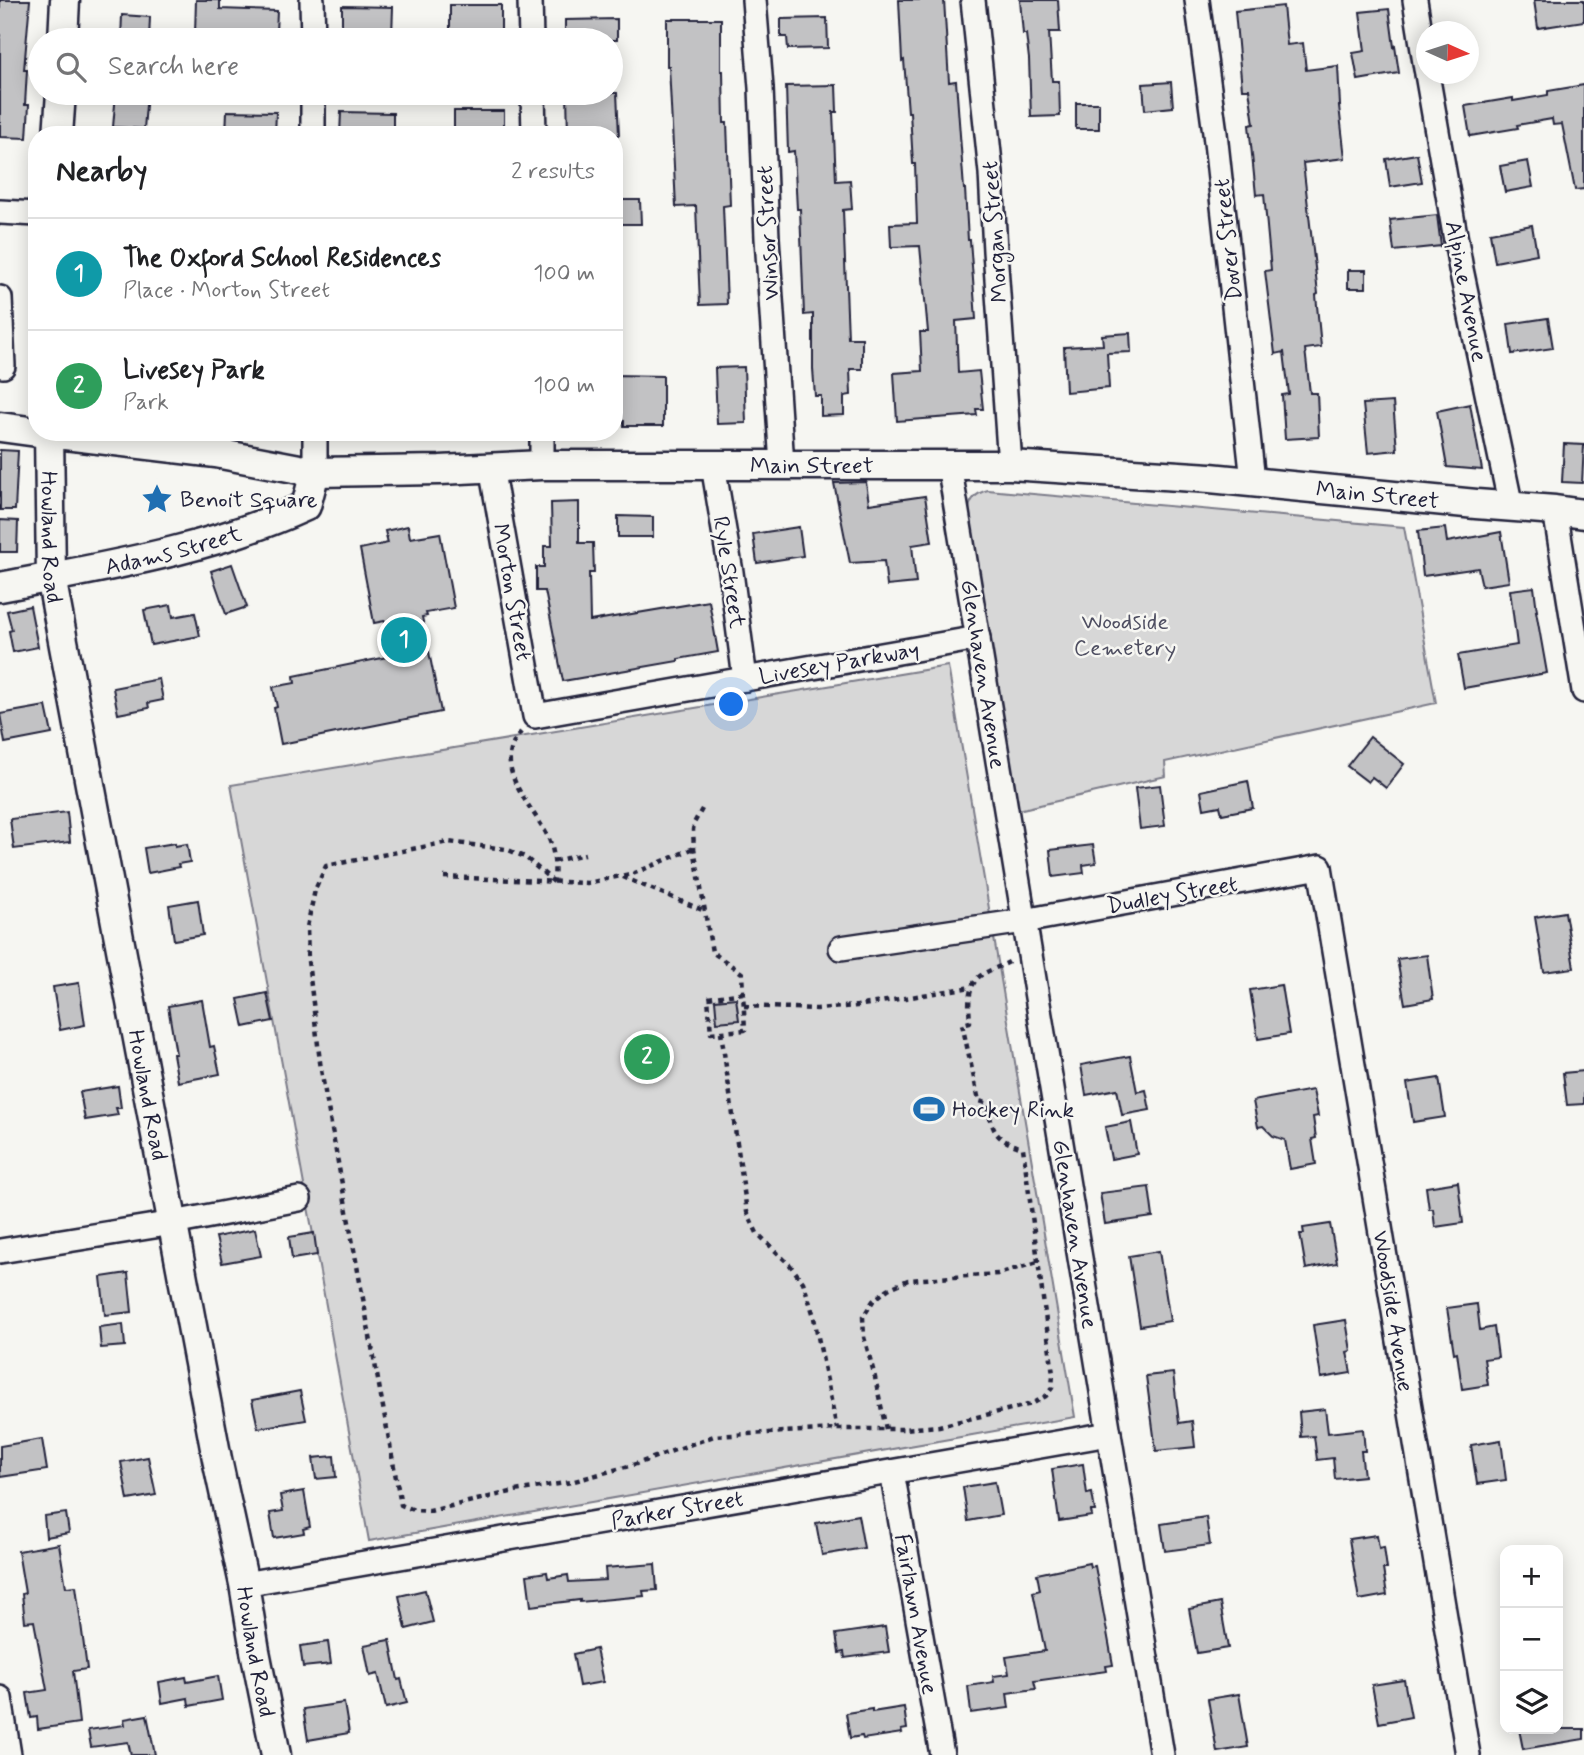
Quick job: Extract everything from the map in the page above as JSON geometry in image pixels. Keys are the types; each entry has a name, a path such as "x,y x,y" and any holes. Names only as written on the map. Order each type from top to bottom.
{"main road":[{"path":"64,28 65,0"},
{"path":"59,126 60,105"},
{"name":"Main Street","path":"0,427 28,430"},
{"name":"Howland Road","path":"43,441 51,577 217,1460 244,1584 276,1755"},
{"name":"Main Street","path":"117,441 216,453 315,472 542,465 949,464 1088,468 1252,481 1584,514"},
{"name":"Adams Street","path":"0,587 165,552 272,521 306,506 315,472"}],"street":[{"path":"312,0 313,28"},
{"path":"530,0 531,28"},
{"name":"Winsor Street","path":"754,0 782,465"},
{"name":"Morgan Street","path":"973,0 991,173 1010,465"},
{"name":"Dover Street","path":"1197,0 1217,145 1252,481"},
{"name":"Alpine Avenue","path":"1415,0 1419,21"},
{"name":"Alpine Avenue","path":"1429,84 1461,269 1511,507"},
{"path":"313,105 313,126"},
{"path":"533,105 534,126"},
{"path":"0,212 28,214"},
{"path":"0,298 3,366 0,365"},
{"path":"315,441 315,472"},
{"path":"542,441 542,465"},
{"name":"Glenhaven Avenue","path":"949,464 1162,1755"},
{"name":"Ryle Street","path":"713,465 745,679"},
{"name":"Morton Street","path":"491,467 536,716"},
{"path":"1555,510 1584,691"},
{"name":"Livesey Parkway","path":"536,716 978,638"},
{"name":"Dudley Street","path":"841,948 1026,929 1320,867"},
{"name":"Woodside Avenue","path":"1320,867 1468,1755"},
{"path":"0,1251 299,1199"},
{"name":"Parker Street","path":"244,1584 1109,1434"},
{"name":"Fairlawn Avenue","path":"892,1472 942,1755"},
{"path":"0,1698 9,1755"}],"path":[{"path":"536,716 512,742 509,755 512,777 550,842 554,882"},
{"path":"702,809 694,823 694,848 712,952 742,972 746,1030 711,1033 708,998 743,993"},
{"path":"554,882 525,857 506,849 448,842 327,866 315,890 307,938 321,1070 401,1505 414,1510 430,1511 570,1482 636,1464 714,1436 939,1426 1032,1404 1046,1396 1052,1388 1053,1374 1023,1148 1001,1139 993,1127 987,1103 979,1101 962,1024 970,1022 971,988 980,975 1009,963 1007,943 1026,929"},
{"path":"444,877 587,883 635,873 694,848"},
{"path":"554,861 585,854"},
{"path":"623,876 705,911"},
{"path":"744,1006 817,1009 857,1006 971,988"},
{"path":"721,1032 747,1212 757,1233 790,1265 803,1282 813,1313 837,1429"},
{"path":"886,1429 864,1337 863,1317 873,1301 888,1289 908,1280 998,1274 1038,1262"}],"green space":[{"name":"Woodside Cemetery","path":"988,490 1404,527 1436,703 1165,762 1166,776 1018,810 969,512 974,498"},
{"path":"948,666 1075,1417 369,1541 231,785"}],"building":[{"path":"0,0 30,0 24,70 27,70 25,105 29,105 27,138 0,137"},
{"path":"196,0 220,0 220,9 277,11 276,28 195,28"},
{"path":"899,0 944,0 949,82 956,81 976,319 956,321 958,373 979,371 983,409 976,409 977,415 897,421 894,373 922,371 920,332 928,332 920,246 891,247 890,224 917,223 915,164 904,60 902,61"},
{"path":"1020,0 1058,0 1060,32 1049,32 1052,81 1059,81 1060,116 1031,117 1029,59 1026,34 1023,34"},
{"path":"1534,0 1584,0 1584,21 1538,28"},
{"path":"450,5 501,5 501,28 450,28"},
{"path":"342,6 393,7 392,28 342,28"},
{"path":"1283,6 1287,45 1303,43 1306,70 1338,66 1345,158 1303,163 1318,294 1321,347 1305,349 1310,393 1317,393 1319,437 1285,439 1282,395 1289,394 1284,352 1275,354 1265,271 1271,270 1264,194 1256,195 1249,125 1254,124 1249,89 1242,89 1235,11"},
{"path":"1389,9 1399,73 1358,80 1353,53 1365,51 1360,12"},
{"path":"122,15 150,17 150,28 121,28"},
{"path":"827,18 828,48 788,49 787,37 781,37 781,19"},
{"path":"617,19 617,28 565,28 565,20"},
{"path":"667,19 721,19 721,71 724,123 727,123 730,205 723,206 727,304 700,305 696,206 676,207 667,66"},
{"path":"1171,82 1173,107 1145,110 1143,84"},
{"path":"836,85 837,112 833,112 836,181 850,180 852,209 843,210 848,338 862,338 862,369 850,369 851,395 844,396 844,415 821,416 821,396 815,396 813,314 804,315 800,209 797,209 794,151 788,152 786,86"},
{"path":"1584,85 1584,189 1575,190 1562,124 1553,125 1552,119 1470,136 1465,106 1548,95 1548,91"},
{"path":"1076,103 1099,103 1099,129 1076,129"},
{"path":"115,105 146,105 144,126 113,126"},
{"path":"567,105 618,105 619,126 568,126"},
{"path":"227,111 276,112 275,126 226,126"},
{"path":"454,111 504,111 504,126 454,126"},
{"path":"341,112 393,113 393,126 340,126"},
{"path":"1417,154 1422,182 1390,187 1386,159"},
{"path":"1528,161 1533,187 1505,192 1500,166"},
{"path":"623,200 640,200 641,224 623,224"},
{"path":"1437,215 1441,246 1394,251 1390,220"},
{"path":"1532,225 1537,254 1495,262 1490,233"},
{"path":"1348,270 1366,270 1366,288 1348,288"},
{"path":"1548,318 1553,348 1512,354 1508,324"},
{"path":"1130,333 1131,352 1107,353 1109,388 1066,392 1064,347 1103,345 1102,335"},
{"path":"744,367 746,423 717,424 715,368"},
{"path":"623,375 663,376 663,426 624,426"},
{"path":"1393,402 1397,450 1368,453 1363,404"},
{"path":"1470,404 1482,470 1447,467 1437,411"},
{"path":"1564,444 1584,445 1582,483 1562,482"},
{"path":"0,450 18,451 15,510 0,510"},
{"path":"866,482 869,504 925,496 932,542 912,545 916,583 887,586 884,561 850,563 834,483"},
{"path":"579,502 579,543 593,543 594,573 589,573 590,621 709,601 718,652 563,681 545,591 536,591 536,567 544,567 544,546 552,546 551,503"},
{"path":"618,516 653,517 653,537 618,537"},
{"path":"0,520 18,521 17,552 0,552"},
{"path":"408,526 410,538 440,533 454,608 426,613 427,616 422,617 441,712 281,744 273,687 295,683 294,676 392,656 385,621 374,623 360,549 388,543 385,531"},
{"path":"799,527 803,556 757,563 753,534"},
{"path":"1445,528 1447,542 1501,532 1509,582 1482,586 1478,568 1423,576 1418,531"},
{"path":"232,564 247,607 226,614 211,571"},
{"path":"1534,587 1547,673 1464,688 1458,655 1517,645 1510,590"},
{"path":"171,605 173,617 195,613 200,636 151,645 144,610"},
{"path":"30,606 38,647 13,652 9,631 12,630 7,611"},
{"path":"159,679 163,700 148,703 149,708 118,714 113,688"},
{"path":"46,706 52,734 5,743 0,714"},
{"path":"1370,737 1404,764 1386,788 1372,777 1368,782 1347,766"},
{"path":"1248,781 1253,808 1222,814 1220,806 1204,809 1201,791"},
{"path":"1160,785 1165,826 1140,829 1135,788"},
{"path":"67,812 70,842 14,849 10,819"},
{"path":"175,843 175,846 187,844 190,862 148,873 144,848"},
{"path":"1093,845 1096,863 1083,865 1084,873 1053,877 1050,850"},
{"path":"198,900 203,935 174,940 169,905"},
{"path":"1565,912 1574,968 1544,972 1535,917"},
{"path":"1427,955 1433,999 1405,1004 1397,959"},
{"path":"79,983 85,1025 60,1030 53,987"},
{"path":"1281,985 1289,1034 1258,1039 1250,990"},
{"path":"267,993 273,1021 244,1027 238,999"},
{"path":"736,998 739,1020 717,1022 715,1000"},
{"path":"202,1000 210,1047 214,1046 220,1074 178,1082 168,1006"},
{"path":"1130,1056 1137,1092 1146,1090 1150,1110 1122,1115 1117,1089 1086,1095 1081,1065"},
{"path":"1584,1071 1584,1104 1567,1105 1563,1073"},
{"path":"1439,1078 1445,1117 1413,1122 1407,1083"},
{"path":"118,1086 121,1108 116,1108 118,1115 85,1120 80,1092"},
{"path":"1313,1090 1318,1116 1313,1117 1316,1138 1312,1139 1316,1164 1290,1169 1285,1140 1273,1136 1263,1126 1258,1127 1253,1101"},
{"path":"1131,1122 1137,1154 1111,1159 1105,1127"},
{"path":"1458,1182 1463,1223 1435,1227 1426,1187"},
{"path":"1149,1187 1153,1217 1105,1224 1100,1193"},
{"path":"1330,1224 1337,1263 1306,1269 1300,1234 1304,1234 1303,1228"},
{"path":"255,1229 261,1256 222,1263 216,1237"},
{"path":"314,1233 317,1255 292,1259 289,1237"},
{"path":"1159,1251 1170,1321 1140,1326 1129,1256"},
{"path":"128,1273 132,1312 105,1315 101,1277"},
{"path":"1477,1304 1480,1330 1494,1327 1498,1357 1484,1359 1488,1385 1462,1389 1447,1308"},
{"path":"1346,1320 1351,1373 1321,1378 1313,1325"},
{"path":"123,1324 125,1346 101,1348 99,1327"},
{"path":"1173,1373 1179,1423 1192,1421 1195,1447 1156,1451 1146,1376"},
{"path":"300,1391 306,1420 258,1428 252,1400"},
{"path":"1325,1409 1328,1433 1363,1429 1365,1451 1361,1451 1364,1476 1335,1479 1333,1458 1317,1460 1314,1436 1301,1437 1299,1412"},
{"path":"42,1439 47,1470 0,1477 0,1446"},
{"path":"1501,1440 1506,1480 1477,1484 1471,1445"},
{"path":"334,1456 336,1477 316,1479 313,1458"},
{"path":"148,1457 156,1495 128,1500 121,1462"},
{"path":"1083,1464 1087,1494 1092,1493 1095,1511 1091,1511 1092,1516 1059,1521 1052,1469"},
{"path":"995,1482 1001,1515 968,1521 963,1487"},
{"path":"304,1491 310,1527 303,1529 304,1533 274,1538 270,1513 283,1511 280,1495"},
{"path":"66,1513 69,1533 46,1537 44,1516"},
{"path":"858,1515 864,1548 822,1555 816,1523"},
{"path":"1206,1517 1210,1545 1165,1551 1161,1524"},
{"path":"1377,1535 1379,1548 1384,1547 1387,1569 1383,1569 1387,1595 1359,1600 1349,1539"},
{"path":"59,1544 66,1587 76,1586 87,1669 73,1671 79,1723 38,1729 37,1717 31,1718 27,1693 47,1690 34,1621 25,1622 22,1594 25,1593 18,1551"},
{"path":"1089,1563 1090,1567 1095,1566 1113,1665 1106,1666 1107,1671 1034,1681 1036,1689 1007,1693 1009,1708 971,1713 968,1686 994,1682 993,1676 1009,1674 1006,1657 1045,1651 1033,1592 1040,1590 1037,1574"},
{"path":"655,1564 657,1590 643,1591 644,1596 531,1606 527,1575 547,1572 548,1578 568,1575 569,1582 606,1580 605,1568"},
{"path":"425,1590 433,1622 406,1629 399,1596"},
{"path":"1220,1603 1228,1648 1197,1653 1189,1609"},
{"path":"885,1627 889,1652 845,1658 844,1652 839,1653 836,1634"},
{"path":"390,1640 398,1680 401,1679 407,1703 386,1708 378,1674 370,1676 364,1645"},
{"path":"328,1642 331,1664 303,1667 300,1646"},
{"path":"596,1649 603,1682 579,1686 573,1654"},
{"path":"218,1676 222,1700 189,1706 188,1698 162,1703 159,1682 186,1677 187,1682"},
{"path":"1404,1680 1411,1717 1379,1723 1372,1685"},
{"path":"1239,1694 1248,1747 1217,1752 1208,1699"},
{"path":"344,1703 349,1733 308,1740 303,1709"},
{"path":"904,1707 907,1729 901,1730 902,1733 863,1739 862,1736 850,1738 846,1713"},
{"path":"147,1715 155,1755 131,1755 128,1742 91,1747 88,1730 125,1725 124,1719"},
{"path":"1563,1729 1584,1729 1584,1739 1523,1749 1520,1734 1563,1734"}],"place":[{"name":"Benoit Square","path":"157,499"},
{"name":"The Oxford School Residences","path":"404,640"},
{"name":"Livesey Park","path":"647,1057"},
{"name":"Hockey Rink","path":"929,1109"}]}
